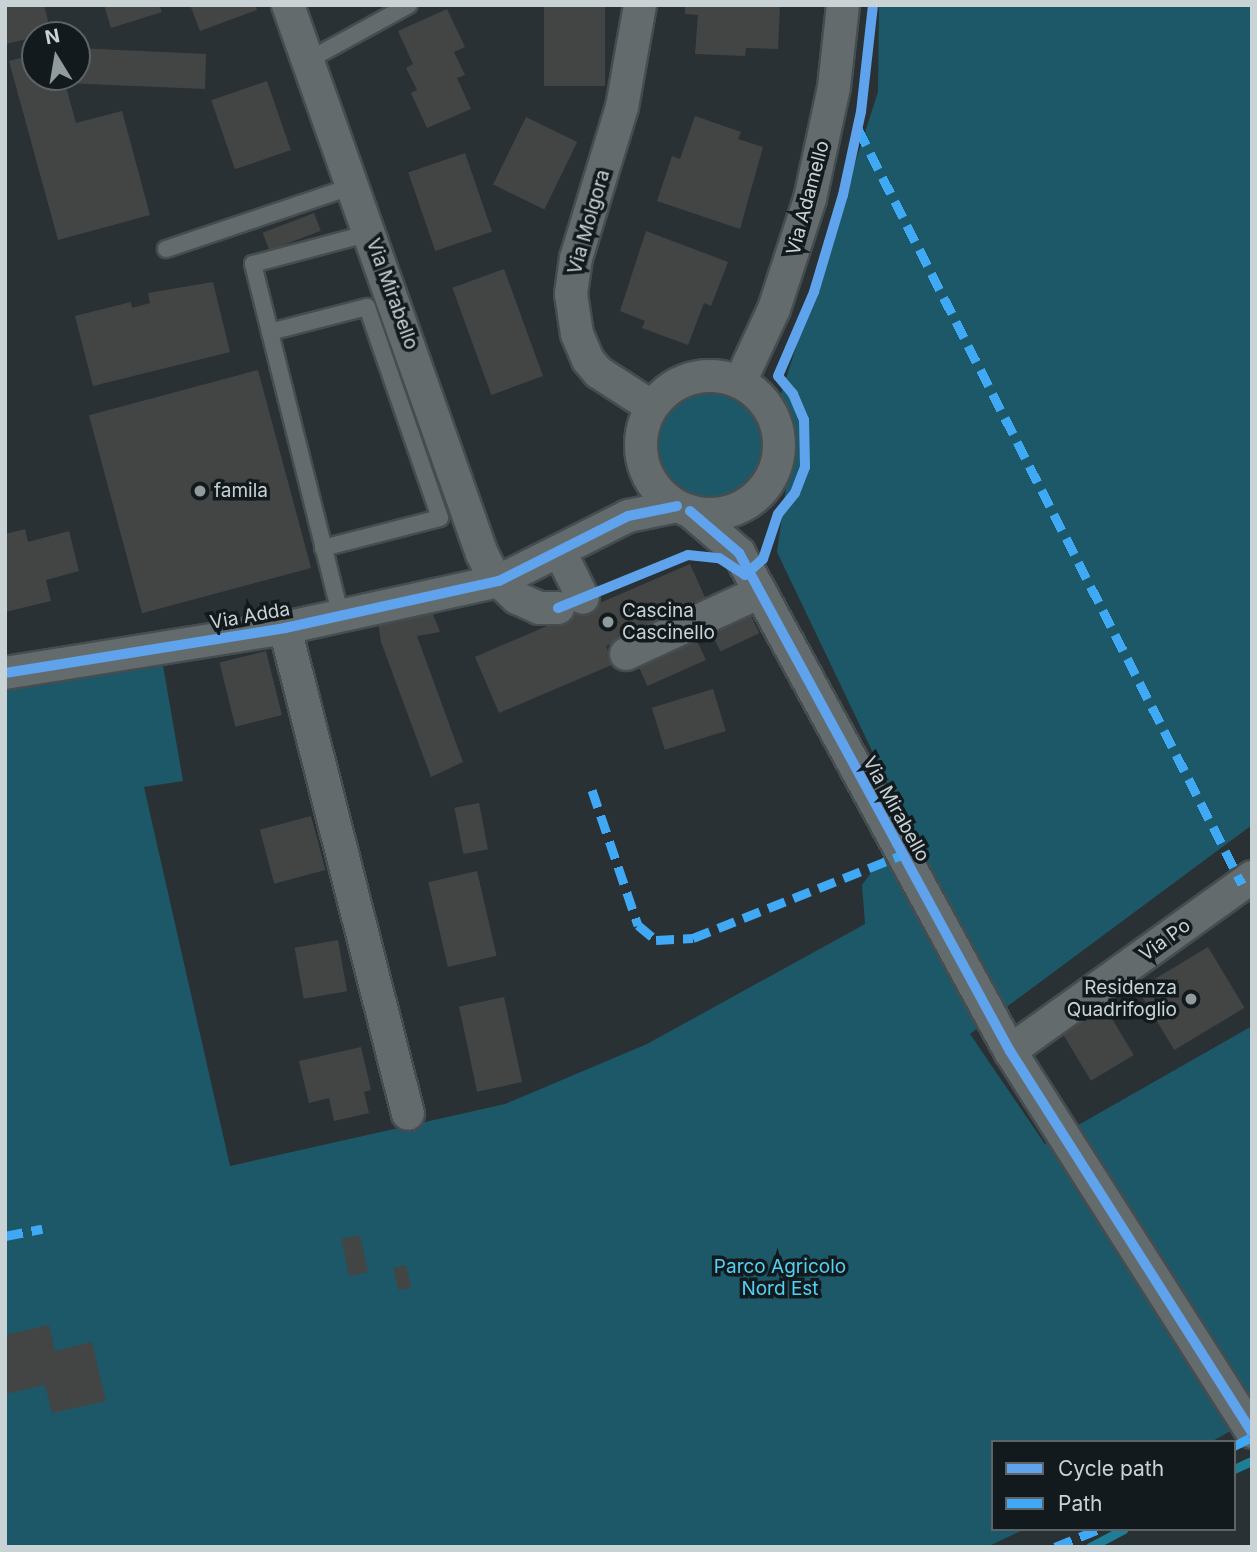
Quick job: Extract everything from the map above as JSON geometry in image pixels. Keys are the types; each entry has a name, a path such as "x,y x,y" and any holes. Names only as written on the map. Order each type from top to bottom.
{"street":[{"name":"Via Mirabello","path":"288,5 482,554 499,581 522,601 540,608 570,603 560,552"},
{"name":"Via Molgora","path":"640,5 622,107 576,258 571,295 575,328 588,360 598,372 652,407"},
{"name":"Via Adamello","path":"740,382 777,301 810,200 834,87 843,5"},
{"path":"499,581 637,514 684,509 733,510 763,490 778,460 778,427 762,398 740,382 714,376 688,379 666,392 652,407 642,432 642,458 631,496 607,528"},
{"path":"642,458 656,489 684,509"},
{"name":"Via Mirabello","path":"758,587 751,545 763,490"},
{"name":"Via Mirabello","path":"684,509 734,546 1010,1051 1252,1432"},
{"name":"Via Adda","path":"5,673 285,628 499,581"},
{"path":"626,654 758,587"},
{"name":"Via Adda","path":"285,628 408,1114"},
{"name":"Via Po","path":"1010,1051 1252,877"}],"lane":[{"path":"307,61 410,5"},
{"path":"166,249 353,186"},
{"path":"341,617 253,264 370,233"},
{"path":"270,332 368,307 440,518 323,548"}],"green space":[{"name":"Parco Agricolo Nord Est","path":"879,5 1252,5 1252,825 970,1034 1045,1144 1252,1026 1252,1419 1215,1440 991,1440 991,1531 1021,1531 987,1547 5,1547 5,681 160,648 183,781 144,787 230,1166 505,1104 647,1044 865,924 862,885 907,824 777,552 792,444 780,397 878,92"},
{"path":"711,391 732,395 749,407 761,424 765,445 761,466 749,483 732,495 711,499 690,495 673,483 661,466 657,445 661,424 673,407 690,395"}],"building":[{"path":"5,5 44,5 48,21 21,21 21,40 6,44"},
{"path":"104,5 159,5 162,12 111,28"},
{"path":"190,5 255,5 257,10 200,31"},
{"path":"544,5 605,5 605,86 544,86"},
{"path":"685,5 780,5 778,49 746,48 745,56 695,54 698,15 685,14"},
{"path":"447,9 465,47 454,52 465,75 457,78 471,109 427,128 411,93 417,90 406,68 413,64 398,31"},
{"path":"91,49 206,54 205,89 91,84"},
{"path":"21,58 21,91 67,91 76,123 122,111 150,215 58,240 9,61"},
{"path":"267,81 291,150 235,169 211,100"},
{"path":"695,116 741,132 738,139 763,147 740,229 657,201 672,156 680,159"},
{"path":"526,117 577,142 544,209 493,184"},
{"path":"465,153 492,231 435,251 408,173"},
{"path":"314,213 321,231 269,250 263,233"},
{"path":"646,231 728,262 711,306 704,303 688,345 642,328 645,321 620,311"},
{"path":"504,269 543,376 491,395 452,288"},
{"path":"213,282 230,352 93,386 75,316 131,302 132,308 150,303 148,293"},
{"name":"famila","path":"258,370 311,568 142,613 89,415"},
{"path":"25,529 28,542 69,531 79,571 46,580 51,601 5,612 5,534"},
{"name":"Cascina Cascinello","path":"690,564 707,602 606,646 614,664 499,713 475,657"},
{"path":"429,604 440,632 417,636 463,762 431,777 381,642 377,615"},
{"path":"747,607 759,633 720,651 708,625"},
{"path":"692,629 706,660 647,686 634,655"},
{"path":"266,651 282,715 235,727 219,663"},
{"path":"713,689 726,731 665,750 652,708"},
{"path":"479,803 488,849 463,854 454,808"},
{"path":"311,816 325,870 274,884 260,830"},
{"path":"477,871 497,956 448,967 428,882"},
{"path":"338,940 347,991 304,999 295,948"},
{"name":"Residenza Quadrifoglio","path":"1208,947 1245,1008 1174,1050 1138,989"},
{"path":"504,997 522,1082 477,1092 459,1007"},
{"path":"1105,1007 1134,1055 1091,1081 1062,1033"},
{"path":"361,1047 371,1090 364,1092 369,1113 334,1121 329,1098 309,1103 299,1061"},
{"path":"360,1235 368,1272 349,1276 341,1239"},
{"path":"406,1265 411,1287 399,1290 393,1268"},
{"path":"49,1325 55,1351 92,1342 106,1401 52,1413 45,1385 5,1394 5,1335"}],"waterway":[{"path":"1236,1468 1249,1462"},
{"path":"1090,1547 1120,1531"}],"marked path":[{"path":"858,129 1242,884"},
{"path":"592,790 638,925 656,940 693,938 902,855"},
{"path":"5,1236 42,1229"},
{"path":"1236,1445 1252,1437"},
{"path":"1055,1547 1094,1531"}],"cycle path":[{"path":"558,608 688,555 719,558 745,575 763,559 778,514 795,493 805,467 804,420 793,394 778,376 814,292 843,195 861,112 873,5"},
{"path":"5,673 285,628 499,581 628,516 677,506"},
{"path":"690,511 739,553 1010,1051 1252,1432"}],"place":[{"name":"famila","path":"200,491"},
{"name":"Cascina Cascinello","path":"608,622"},
{"name":"Residenza Quadrifoglio","path":"1191,999"}]}
